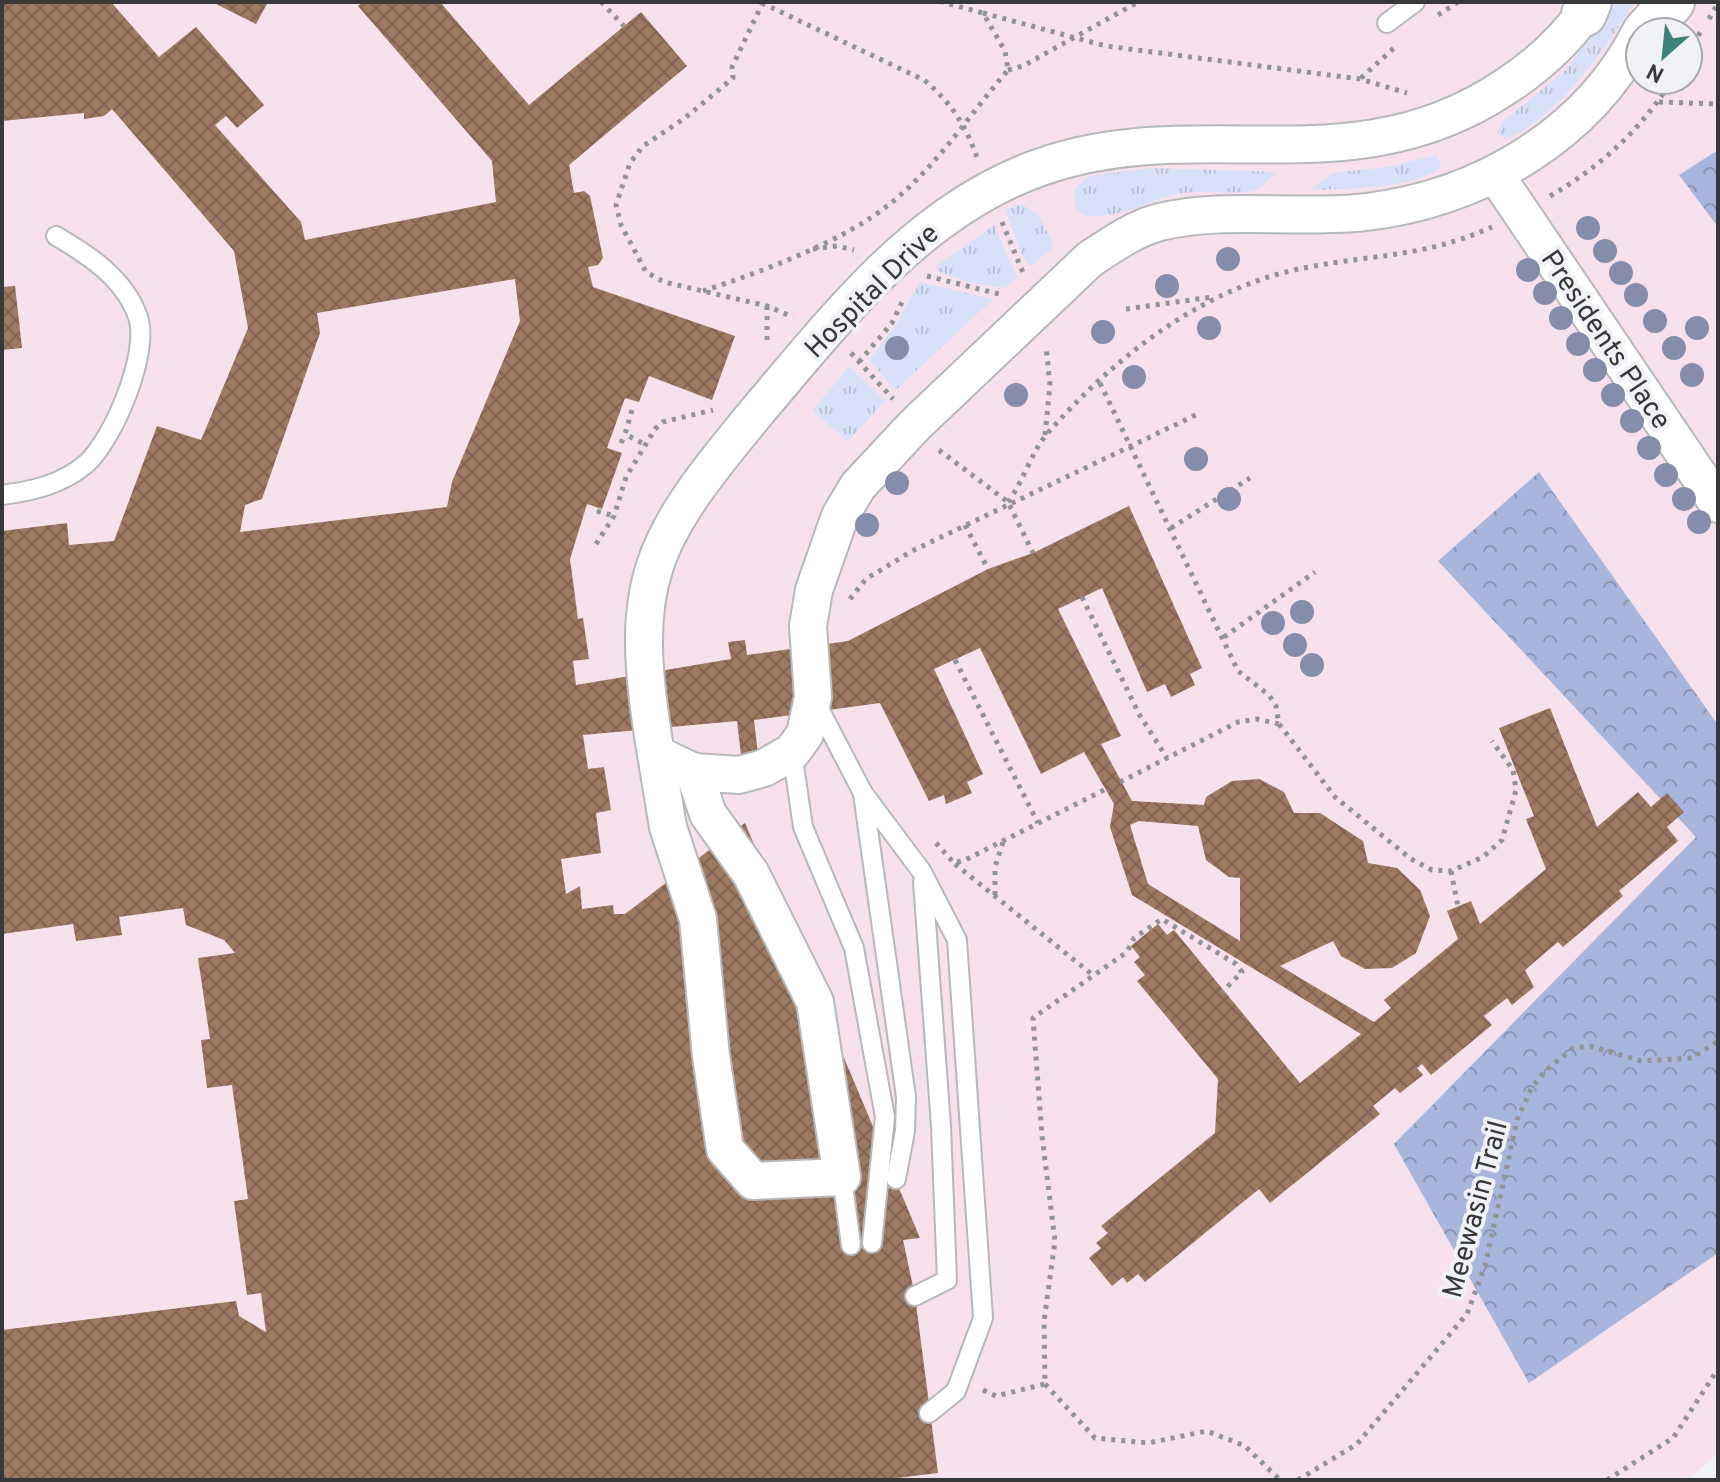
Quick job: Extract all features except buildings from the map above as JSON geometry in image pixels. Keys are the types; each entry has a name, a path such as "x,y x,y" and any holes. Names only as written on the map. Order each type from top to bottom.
{"street":[{"name":"Hospital Drive","path":"842,1177 753,1181 725,1149 711,1056 698,919 668,827 643,680 644,601 653,565 668,529 689,495 827,329 927,227 990,190 1041,167 1148,145 1350,144 1413,132 1454,118 1526,73 1588,6"},
{"path":"656,754 694,772 739,775 764,768 792,752 805,734 813,697 808,626 828,547 840,516 858,486 923,435 1035,308 1090,259 1121,238 1160,222 1366,212 1408,204 1495,174 1567,129 1624,56"},
{"name":"Presidents Place","path":"1495,174 1718,504"},
{"path":"694,772 708,814 751,874 815,1002 842,1177"}],"lane":[{"path":"1387,23 1415,2"},
{"path":"2,495 50,485 89,461 130,388 138,363 142,340 138,316 125,292 108,272 56,236"},
{"path":"813,697 863,793 922,872 957,940 983,1318 956,1391 929,1413"},
{"path":"792,752 803,827 854,948 885,1117 872,1243"},
{"path":"863,793 906,1097 905,1131 896,1179"},
{"path":"915,1296 947,1280 941,1126 922,872"},
{"path":"842,1177 851,1245"}],"path":[{"path":"601,2 624,26"},
{"path":"965,123 942,95 924,80 762,2 732,67 733,78 685,118 643,146 630,163 616,205 621,225 646,272 664,282 767,306 827,329 923,435 1008,502 1033,553"},
{"path":"942,2 1073,40 1360,79 1406,93 1454,118"},
{"path":"703,291 760,272 808,250 891,203 965,123 1008,70 1023,66 1073,40 1138,2"},
{"path":"983,13 1005,51 1008,70"},
{"path":"1126,309 1213,297 1306,267 1433,249 1496,225 1519,209 1547,198 1591,171 1662,96"},
{"path":"1658,102 1718,104"},
{"path":"1008,502 1024,481 1045,436 1129,355 1213,297"},
{"path":"766,349 767,306"},
{"path":"1100,383 1238,671 1269,695 1276,706 1279,724 1316,777 1364,821 1411,859 1432,870 1451,871 1483,857 1502,840 1512,814 1516,790 1513,770 1492,741"},
{"path":"596,544 614,516 626,477 663,422 705,414 724,405"},
{"path":"621,443 632,410"},
{"path":"845,611 866,579 1008,502 1200,413"},
{"path":"625,434 646,445"},
{"path":"1171,528 1250,478"},
{"path":"597,511 614,516"},
{"path":"965,525 988,569"},
{"path":"1224,637 1315,572"},
{"path":"1082,597 1139,714 1167,758"},
{"path":"955,660 1038,823"},
{"path":"1120,782 1238,722 1257,719 1279,724"},
{"path":"954,863 1106,789"},
{"path":"928,834 954,863 1094,976"},
{"path":"995,896 995,867 1003,841"},
{"path":"1451,871 1458,907"},
{"path":"1222,992 1242,972 1236,964 1162,919 1134,938 1127,952 1033,1018 1042,1136 1055,1241 1044,1321 1045,1384 1095,1438 1148,1443 1207,1431 1245,1446 1280,1480"},
{"name":"Meewasin Trail","path":"1298,1480 1357,1444 1467,1314 1485,1266 1517,1120 1531,1089 1545,1071 1573,1048 1590,1046 1641,1061 1692,1058 1718,1041"},
{"path":"1607,1480 1673,1438 1718,1369"},
{"path":"959,1379 996,1396 1045,1384"}],"shaded area":[{"path":"2,2 1718,2 1718,1453 1688,1480 2,1480"}],"green space":[{"path":"1615,2 1634,2 1595,60 1560,100 1523,131 1504,139 1498,132 1502,122 1567,69"},
{"path":"1718,150 1718,227 1679,175"},
{"path":"1436,155 1441,167 1415,180 1378,186 1310,190 1332,173 1387,167"},
{"path":"1153,168 1277,172 1252,191 1177,194 1114,214 1096,216 1083,214 1075,206 1075,189 1086,178"},
{"path":"1021,204 1037,213 1053,242 1051,249 1030,267 1022,255 1005,209"},
{"path":"994,225 1017,277 1005,288 972,283 936,271 939,264"},
{"path":"920,282 993,299 896,390 869,360 896,325"},
{"path":"850,366 885,401 848,441 812,411"},
{"path":"1539,472 1718,725 1718,1253 1529,1383 1394,1144 1696,837 1438,561"}]}
